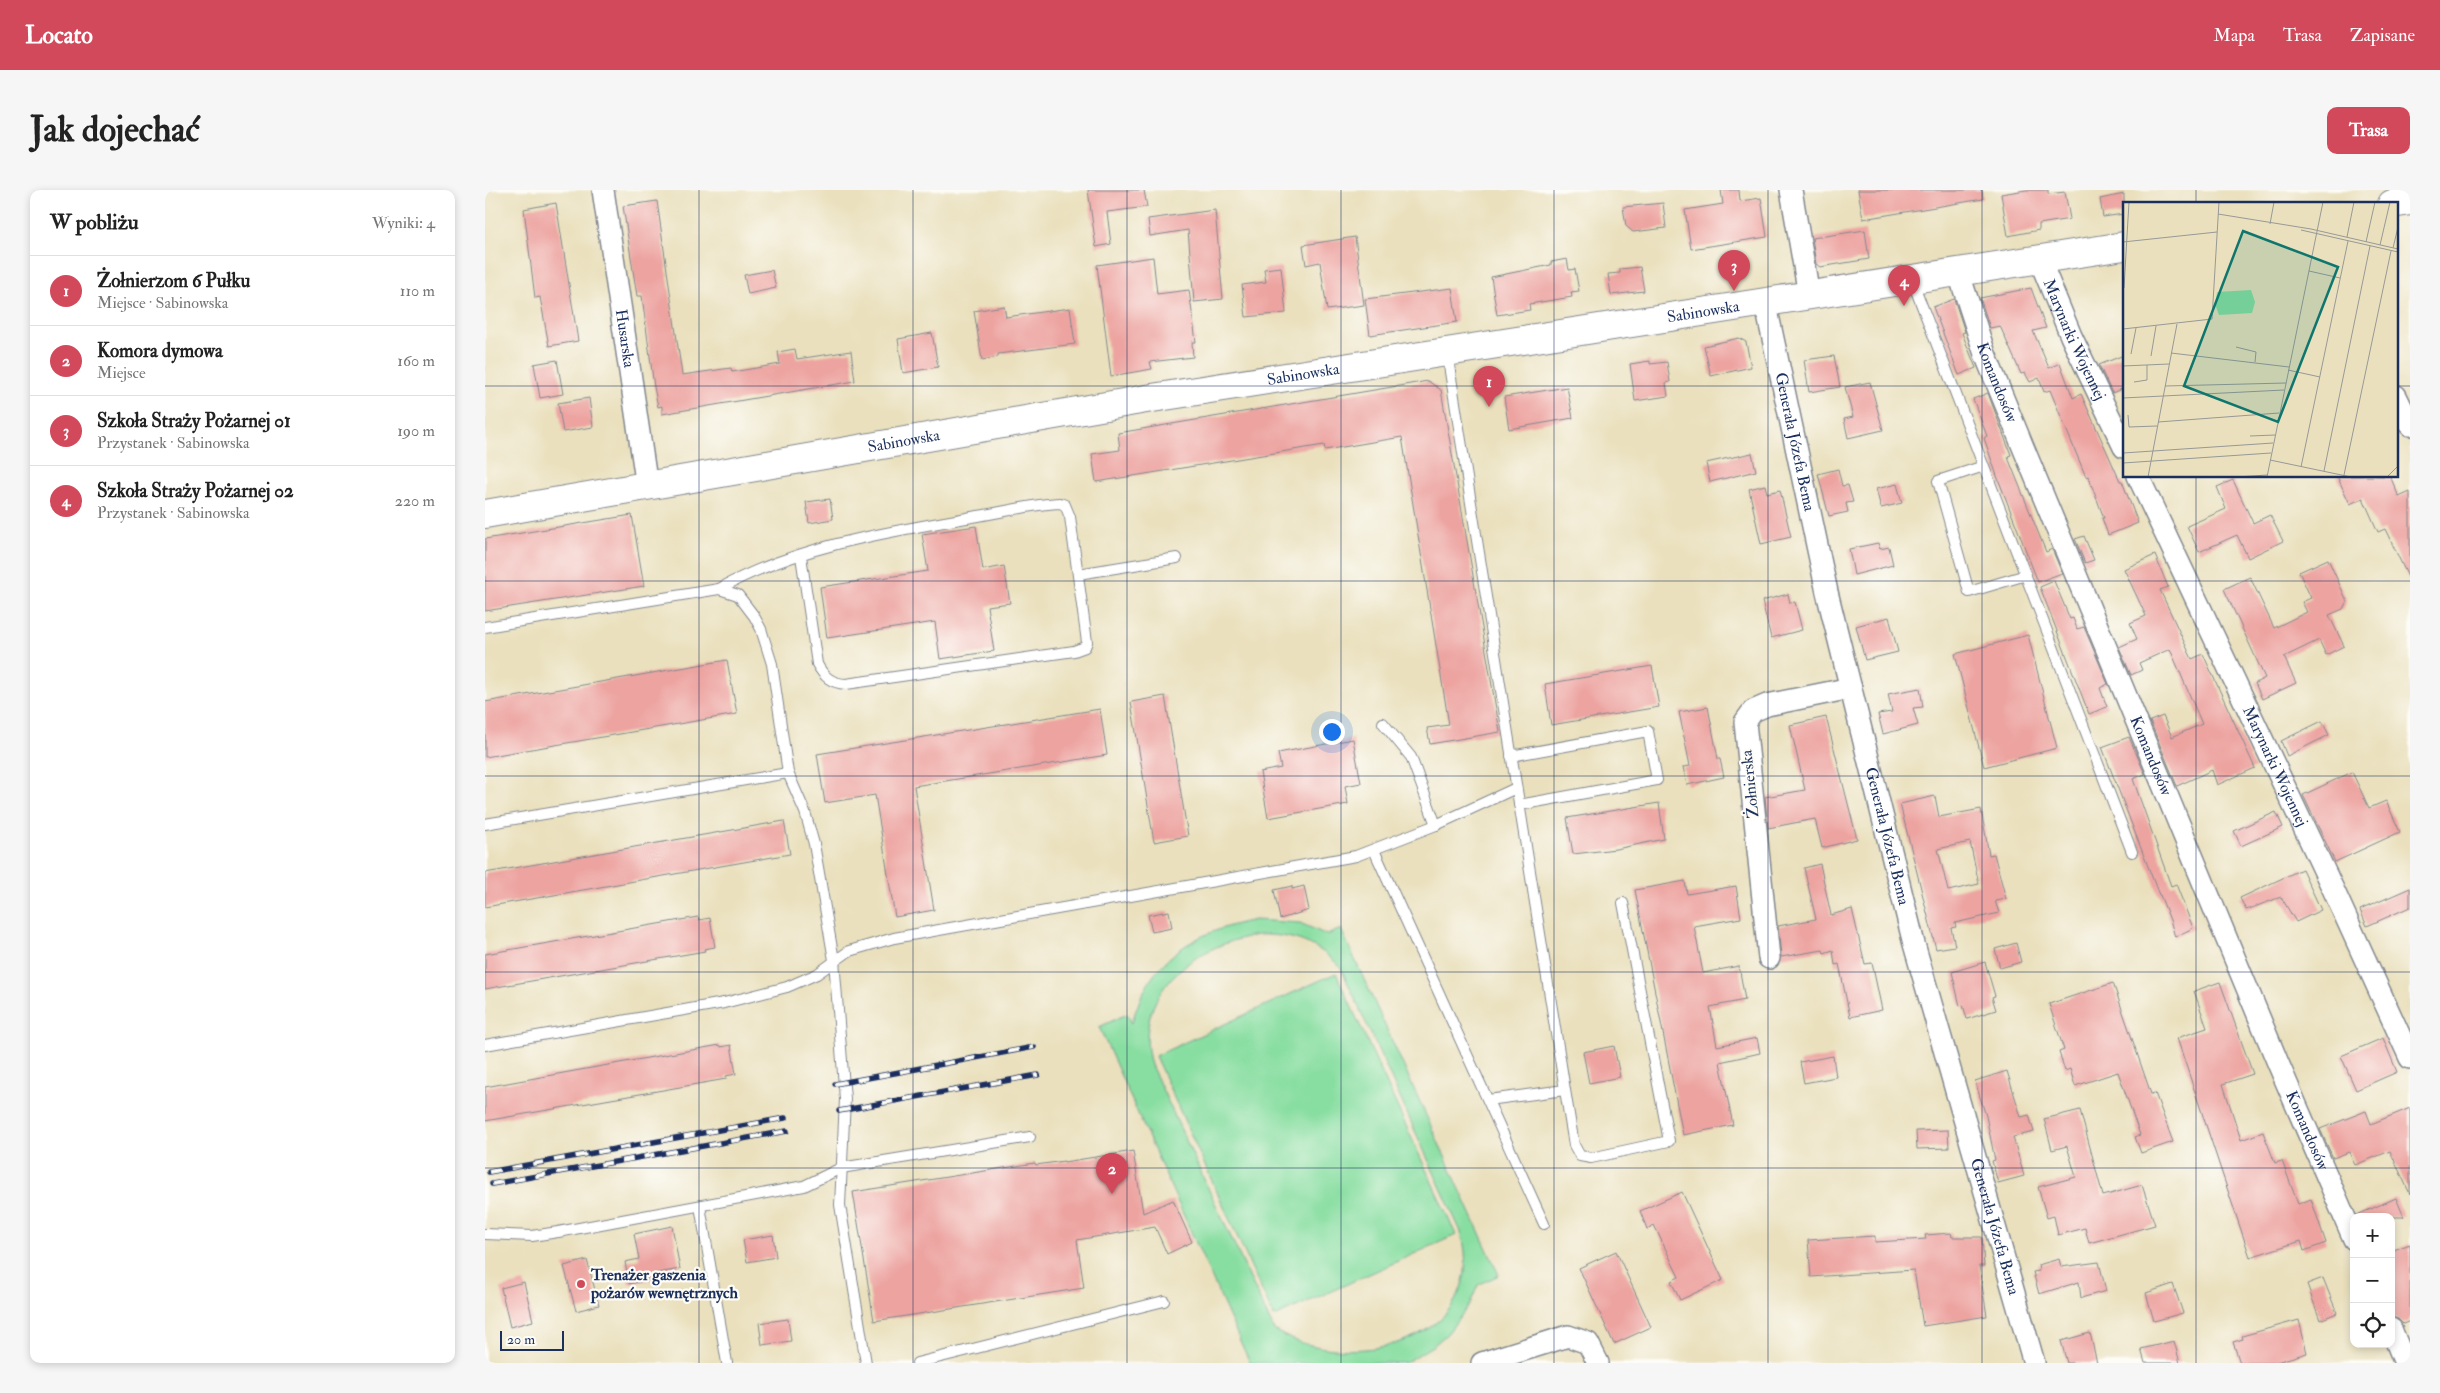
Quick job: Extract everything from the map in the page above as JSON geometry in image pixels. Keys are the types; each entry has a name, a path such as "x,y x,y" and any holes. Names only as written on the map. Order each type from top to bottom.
{"street":[{"name":"Husarska","path":"603,190 647,487"},
{"path":"1791,190 1809,294"},
{"path":"2397,203 2410,200"},
{"name":"Sabinowska","path":"485,514 1152,398 2123,246"},
{"name":"Marynarki Wojennej","path":"2039,258 2071,336 2123,445"},
{"name":"Komandosów","path":"1958,271 1985,354 2016,430 2278,1063 2350,1230"},
{"name":"Generała Józefa Bema","path":"1765,302 1827,592 1914,944 2034,1363"},
{"path":"2397,398 2410,426"},
{"name":"Marynarki Wojennej","path":"2139,478 2333,889 2410,1058"},
{"name":"Żołnierska","path":"1769,958 1745,722 1753,711 1767,705 1851,688"},
{"path":"1483,1363 1568,1336 1588,1343 1598,1363"},
{"path":"2395,1339 2405,1363"}],"lane":[{"path":"1912,279 2132,852"},
{"path":"1447,352 1574,1145 1580,1156 1591,1158 1669,1141 1623,904"},
{"path":"1984,466 1937,481 1969,592 2025,575"},
{"path":"485,627 719,589 755,571 801,556 888,531 1060,503 1069,510 1087,636 1085,647 1080,650 846,684 828,680 822,674 817,664 801,556"},
{"path":"1078,574 1177,558"},
{"path":"719,589 738,595 755,616 761,629 772,664 788,773 812,836 835,960 845,1098 840,1205 867,1363"},
{"path":"1383,723 1400,741 1411,757 1436,825"},
{"path":"1511,756 1648,731 1657,780 1519,805"},
{"path":"485,824 788,773"},
{"path":"485,1045 724,1003 802,982 817,974 835,960 865,945 895,938 1336,861 1374,850 1436,825 1516,788"},
{"path":"1374,850 1544,1224"},
{"path":"1488,1100 1565,1090"},
{"path":"485,1234 541,1235 803,1186 841,1168 1030,1137"},
{"path":"700,1206 727,1363"},
{"path":"917,1363 1164,1301"}],"green space":[{"path":"1255,920 1300,923 1327,935 1341,929 1499,1275 1478,1285 1470,1304 1447,1334 1434,1345 1405,1363 1250,1363 1099,1027 1127,1014 1132,1023 1140,1001 1162,965 1176,952 1193,941 1232,925","holes":["1258,935 1293,938 1314,946 1341,968 1461,1232 1465,1260 1465,1274 1461,1288 1448,1311 1428,1329 1404,1341 1377,1348 1348,1350 1321,1347 1295,1341 1274,1330 1151,1065 1147,1039 1150,1016 1159,995 1173,977 1190,962 1211,950 1234,941"]},
{"path":"1336,973 1456,1235 1274,1317 1155,1056"}],"building":[{"path":"1088,190 1144,190 1147,207 1107,212 1111,244 1096,247"},
{"path":"1721,190 1739,190 1740,201 1761,198 1767,237 1691,249 1685,210 1723,204"},
{"path":"1858,190 1982,190 1983,199 1863,219"},
{"path":"2026,190 2048,190 2048,194 2065,192 2070,219 2039,224 2039,230 2008,236 2001,194"},
{"path":"2124,194 2123,214 2103,217 2100,199"},
{"path":"657,201 682,375 731,368 732,372 780,364 778,352 795,349 797,359 851,351 855,381 662,414 662,406 658,407 654,387 642,296 637,296 623,206"},
{"path":"556,203 578,341 549,346 540,297 535,298 524,209"},
{"path":"1663,203 1666,228 1633,232 1626,226 1623,207"},
{"path":"1215,210 1223,299 1194,302 1188,230 1150,236 1148,219"},
{"path":"1865,230 1869,259 1820,267 1816,264 1812,238"},
{"path":"1355,237 1364,305 1327,310 1320,262 1306,265 1303,245"},
{"path":"1153,257 1157,294 1189,290 1196,342 1192,342 1193,357 1150,362 1152,369 1111,376 1097,265"},
{"path":"1567,259 1569,270 1575,269 1579,291 1571,292 1572,297 1529,304 1530,310 1497,315 1491,277 1551,265 1551,262"},
{"path":"1281,267 1286,313 1246,317 1242,285 1266,282 1264,269"},
{"path":"1640,267 1644,291 1611,295 1608,274 1620,273 1620,269"},
{"path":"772,270 776,288 748,294 744,275"},
{"path":"1452,288 1457,322 1370,335 1365,299"},
{"path":"2031,288 2046,328 2033,331 2049,368 2060,363 2073,398 2081,394 2120,481 2122,481 2138,523 2108,535 2102,518 2104,518 2088,476 2086,477 2050,390 2044,392 2039,378 2030,382 2025,373 2021,374 2000,326 1990,328 1980,298"},
{"path":"1954,299 1965,332 1962,333 1976,368 1959,375 1933,307"},
{"path":"1004,306 1006,317 1070,308 1075,344 998,354 998,357 982,360 974,311"},
{"path":"932,333 938,367 903,373 898,339"},
{"path":"1739,338 1746,342 1751,367 1711,376 1704,346"},
{"path":"2123,355 2123,388 2112,393 2099,365"},
{"path":"1834,356 1840,387 1809,392 1804,360"},
{"path":"557,360 563,394 540,398 534,364"},
{"path":"1650,361 1650,364 1667,362 1670,382 1666,383 1668,396 1635,401 1630,364"},
{"path":"1428,381 1441,390 1500,732 1430,744 1427,728 1449,725 1402,437 1325,450 1324,445 1096,482 1092,454 1120,450 1118,433"},
{"path":"1870,382 1883,430 1848,438 1844,419 1853,417 1845,387"},
{"path":"1567,387 1573,418 1509,429 1504,397"},
{"path":"1988,393 2011,455 2008,456 2009,460 2046,552 2052,549 2062,573 2038,582 1997,476 1984,438 1987,436 1973,399"},
{"path":"589,398 593,427 563,432 558,403"},
{"path":"1752,453 1756,471 1710,482 1706,463"},
{"path":"1838,469 1842,486 1848,485 1853,502 1846,503 1848,512 1829,516 1818,474"},
{"path":"2338,478 2391,478 2399,497 2410,492 2410,581 2385,529 2378,532 2363,498 2350,504"},
{"path":"2233,480 2253,523 2270,515 2283,541 2248,558 2237,535 2199,552 2187,526 2226,509 2217,487"},
{"path":"1897,484 1902,503 1881,508 1876,489"},
{"path":"1765,485 1767,493 1780,490 1791,537 1761,544 1749,489"},
{"path":"830,499 833,519 809,523 806,502"},
{"path":"632,515 644,586 485,611 485,539"},
{"path":"976,526 983,570 1004,566 1010,603 987,606 994,651 940,659 935,622 827,638 820,587 928,571 922,534"},
{"path":"2084,536 2094,560 2085,563 2075,539"},
{"path":"1878,543 1880,549 1889,547 1893,565 1854,575 1849,549"},
{"path":"2155,555 2168,587 2160,590 2192,659 2203,654 2255,768 2217,785 2212,770 2177,786 2150,721 2163,716 2172,737 2202,724 2170,649 2139,663 2142,670 2131,675 2119,647 2137,639 2130,623 2146,616 2124,569"},
{"path":"2328,559 2347,601 2343,609 2329,615 2344,646 2326,655 2319,640 2284,657 2296,683 2262,699 2255,683 2265,678 2224,589 2250,577 2274,628 2307,612 2302,602 2311,598 2299,572"},
{"path":"2054,581 2070,619 2073,618 2077,629 2084,627 2108,684 2100,688 2107,707 2089,714 2040,587"},
{"path":"1788,594 1790,603 1795,602 1802,630 1771,638 1762,601"},
{"path":"1889,617 1898,652 1865,660 1856,626"},
{"path":"2028,635 2057,748 1984,767 1955,654"},
{"path":"727,660 737,714 485,757 485,702"},
{"path":"1652,666 1659,707 1551,725 1545,684"},
{"path":"1920,688 1923,707 1913,708 1918,725 1883,734 1878,714 1892,712 1888,694"},
{"path":"1165,696 1188,836 1154,842 1131,702"},
{"path":"1708,707 1718,759 1720,759 1724,777 1687,785 1683,767 1690,766 1679,712"},
{"path":"1100,709 1107,755 914,786 934,910 895,917 875,795 825,803 817,754"},
{"path":"1826,717 1857,839 1822,848 1815,819 1768,828 1765,797 1805,790 1790,725"},
{"path":"2322,721 2329,735 2287,756 2281,741"},
{"path":"2129,737 2145,774 2133,779 2171,886 2176,884 2193,928 2175,937 2102,747"},
{"path":"1353,739 1361,783 1345,786 1348,804 1268,818 1260,772 1281,768 1278,753"},
{"path":"2352,772 2369,808 2386,801 2400,832 2335,862 2303,795"},
{"path":"1935,796 1939,817 1981,809 1989,855 1994,854 2006,899 1995,901 1999,913 1955,923 1956,927 1951,928 1955,946 1936,949 1900,804","holes":["1970,842 1979,884 1948,891 1938,849"]},
{"path":"1659,803 1664,839 1616,849 1573,854 1567,818"},
{"path":"2276,812 2283,827 2241,846 2234,831"},
{"path":"784,821 790,854 485,907 485,873"},
{"path":"1820,864 1831,915 1852,909 1865,964 1872,963 1882,1010 1850,1017 1839,964 1835,965 1833,950 1824,953 1823,950 1781,957 1778,926 1816,919 1804,868"},
{"path":"2302,869 2321,910 2296,922 2281,897 2246,910 2240,898"},
{"path":"1685,881 1687,894 1736,886 1741,918 1694,926 1703,973 1739,966 1745,1000 1710,1007 1717,1046 1757,1038 1760,1053 1720,1062 1733,1125 1683,1135 1635,890"},
{"path":"1292,886 1292,889 1304,886 1309,910 1280,919 1274,890"},
{"path":"2410,888 2410,907 2367,926 2360,910"},
{"path":"1169,911 1172,928 1152,932 1148,915"},
{"path":"698,917 699,920 710,918 715,947 704,949 705,951 485,989 485,954"},
{"path":"2016,943 2021,962 2000,968 1995,949"},
{"path":"1985,962 1995,996 1992,997 1996,1010 1967,1019 1963,1005 1960,1006 1952,972"},
{"path":"2220,982 2253,1074 2223,1084 2241,1140 2263,1132 2275,1163 2282,1161 2298,1204 2311,1199 2326,1243 2304,1251 2301,1241 2250,1257 2177,1038 2207,1028 2194,991"},
{"path":"2113,983 2151,1094 2155,1093 2173,1142 2141,1153 2135,1137 2140,1135 2118,1072 2075,1086 2070,1069 2065,1071 2059,1052 2064,1050 2049,1004"},
{"path":"2383,1038 2397,1072 2356,1090 2341,1056"},
{"path":"720,1045 721,1047 731,1045 736,1074 726,1076 726,1079 485,1121 485,1087"},
{"path":"1614,1046 1620,1077 1589,1083 1583,1052"},
{"path":"1833,1056 1836,1077 1804,1083 1800,1062"},
{"path":"2007,1071 2021,1117 2029,1115 2034,1132 2013,1137 2024,1176 1998,1183 1992,1161 1995,1160 1986,1116 1975,1081"},
{"path":"2410,1108 2410,1194 2390,1151 2355,1165 2349,1152 2333,1158 2320,1129 2366,1111 2371,1124"},
{"path":"2080,1110 2103,1196 2142,1185 2155,1225 2089,1243 2085,1228 2058,1235 2054,1216 2047,1218 2038,1187 2076,1177 2067,1146 2052,1150 2044,1119"},
{"path":"1948,1130 1949,1148 1917,1149 1916,1131"},
{"path":"1133,1151 1143,1213 1173,1200 1192,1242 1167,1254 1155,1227 1077,1240 1084,1288 874,1321 853,1192 1035,1163 1036,1165 1064,1162"},
{"path":"1682,1192 1723,1280 1680,1300 1671,1281 1679,1277 1654,1225 1647,1229 1640,1211"},
{"path":"2396,1198 2404,1217 2395,1217 2395,1213 2362,1213"},
{"path":"672,1226 680,1269 657,1273 658,1278 629,1284 625,1262 639,1259 634,1234"},
{"path":"1951,1233 1952,1237 1982,1237 1984,1266 1979,1266 1987,1316 1923,1326 1914,1270 1811,1277 1808,1240 1875,1236 1875,1242 1926,1239 1925,1235"},
{"path":"773,1235 776,1257 747,1262 743,1240"},
{"path":"2410,1244 2410,1321 2403,1324 2395,1318 2395,1250"},
{"path":"1616,1251 1651,1327 1614,1344 1579,1268"},
{"path":"2059,1259 2061,1267 2099,1262 2106,1291 2081,1298 2079,1282 2039,1294 2033,1272 2039,1271 2038,1265"},
{"name":"Trenażer gaszenia pożarów wewnętrznych","path":"587,1260 599,1305 576,1311 564,1266"},
{"path":"2323,1278 2337,1313 2320,1320 2307,1284"},
{"path":"524,1282 533,1321 510,1327 501,1288"},
{"path":"2173,1284 2183,1313 2154,1321 2146,1293"},
{"path":"788,1319 791,1341 762,1345 759,1323"},
{"path":"2299,1320 2307,1353 2273,1363 2240,1363 2233,1342 2243,1339 2242,1336"},
{"path":"2090,1333 2097,1363 2067,1363 2061,1341"},
{"path":"2174,1341 2180,1363 2145,1363 2141,1349"}],"railway":[{"path":"835,1084 1034,1047"},
{"path":"839,1111 1038,1075"},
{"path":"489,1172 785,1118"},
{"path":"492,1184 787,1131"}],"place":[{"name":"Szkoła Straży Pożarnej 01","path":"1734,291"},
{"name":"Szkoła Straży Pożarnej 02","path":"1904,306"},
{"name":"Żołnierzom 6 Pułku","path":"1489,407"},
{"name":"Komora dymowa","path":"1112,1194"},
{"name":"Trenażer gaszenia pożarów wewnętrznych","path":"581,1284"}]}
